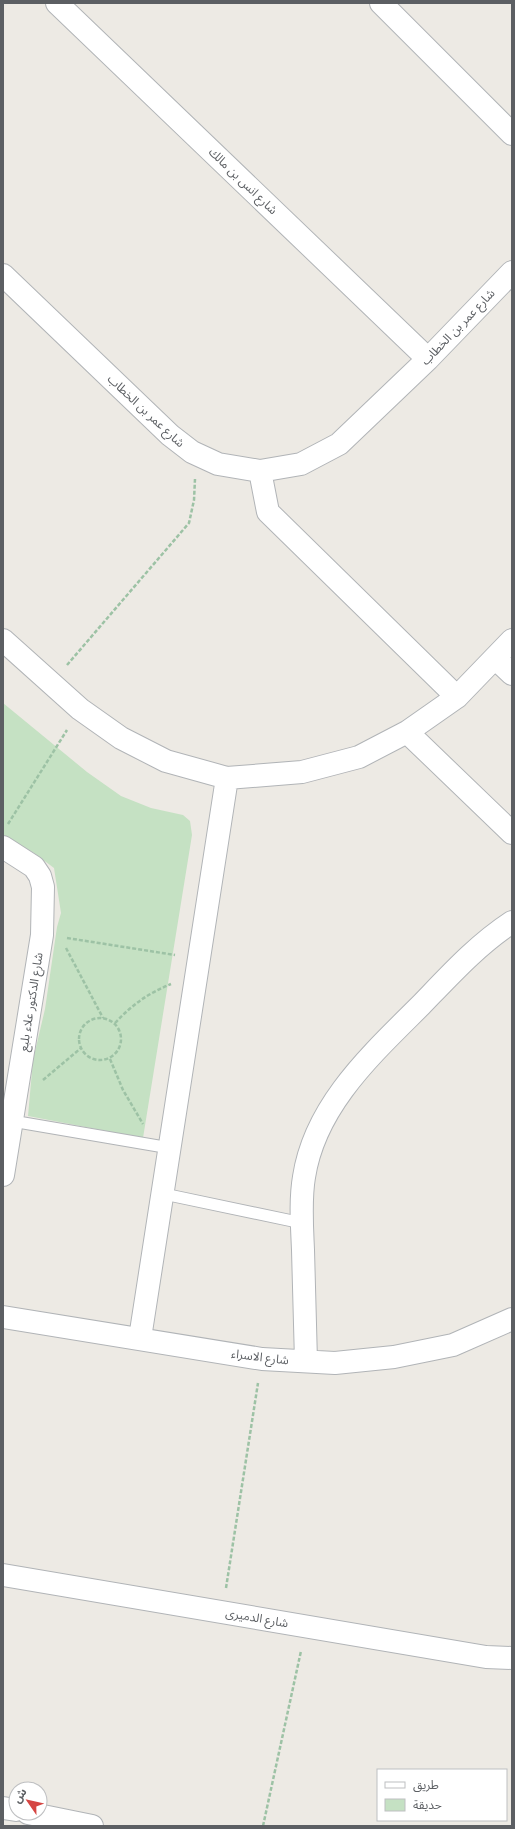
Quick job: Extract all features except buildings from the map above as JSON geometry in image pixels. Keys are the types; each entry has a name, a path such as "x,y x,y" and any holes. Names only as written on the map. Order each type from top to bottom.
{"street":[{"name":"شارع انس بن مالك","path":"57,3 428,359"},
{"path":"380,3 512,134"},
{"name":"شارع عمر بن الخطاب","path":"4,279 170,435 192,452 218,464 260,471 301,464 339,444 428,359 512,272"},
{"path":"260,471 268,512 457,697"},
{"path":"3,640 80,709 121,738 166,761 227,778 302,772 359,757 407,732 457,697 512,640"},
{"path":"495,658 512,674"},
{"path":"407,732 512,833"},
{"path":"140,1338 164,1194 166,1147 196,980 227,778"},
{"name":"شارع الدكتور علاء بلبع","path":"3,1175 13,1113 51,936 40,876 34,867 5,836"},
{"path":"306,1361 302,1223 304,1177 317,1132 342,1090 381,1046 469,956 490,937 512,922"},
{"name":"شارع الاسراء","path":"3,1317 140,1338 262,1359 335,1363 394,1357 453,1345 512,1319"},
{"name":"شارع الدميرى","path":"3,1574 486,1658 512,1658"},
{"path":"48,1817 92,1826"}],"lane":[{"path":"13,1113 166,1147"},
{"path":"164,1194 302,1223"}],"path":[{"path":"52,684 189,523 194,500 195,476 192,452"},
{"path":"5,836 80,709"},
{"path":"51,936 199,958"},
{"path":"51,936 103,1018"},
{"path":"115,1023 131,1006 150,993 173,984 196,980"},
{"path":"95,1018 103,1018 115,1023 119,1029 122,1042 116,1054 104,1061 90,1058 81,1048 79,1041 83,1027 95,1018"},
{"path":"13,1113 81,1048"},
{"path":"110,1058 123,1090 140,1120 166,1147"},
{"path":"223,1612 262,1359"},
{"path":"263,1826 307,1627"}],"green space":[{"path":"3,703 87,772 121,796 151,808 183,815 190,821 192,835 143,1138 28,1116 33,1060 45,1009 57,927 61,913 54,868 34,853 3,835"}]}
